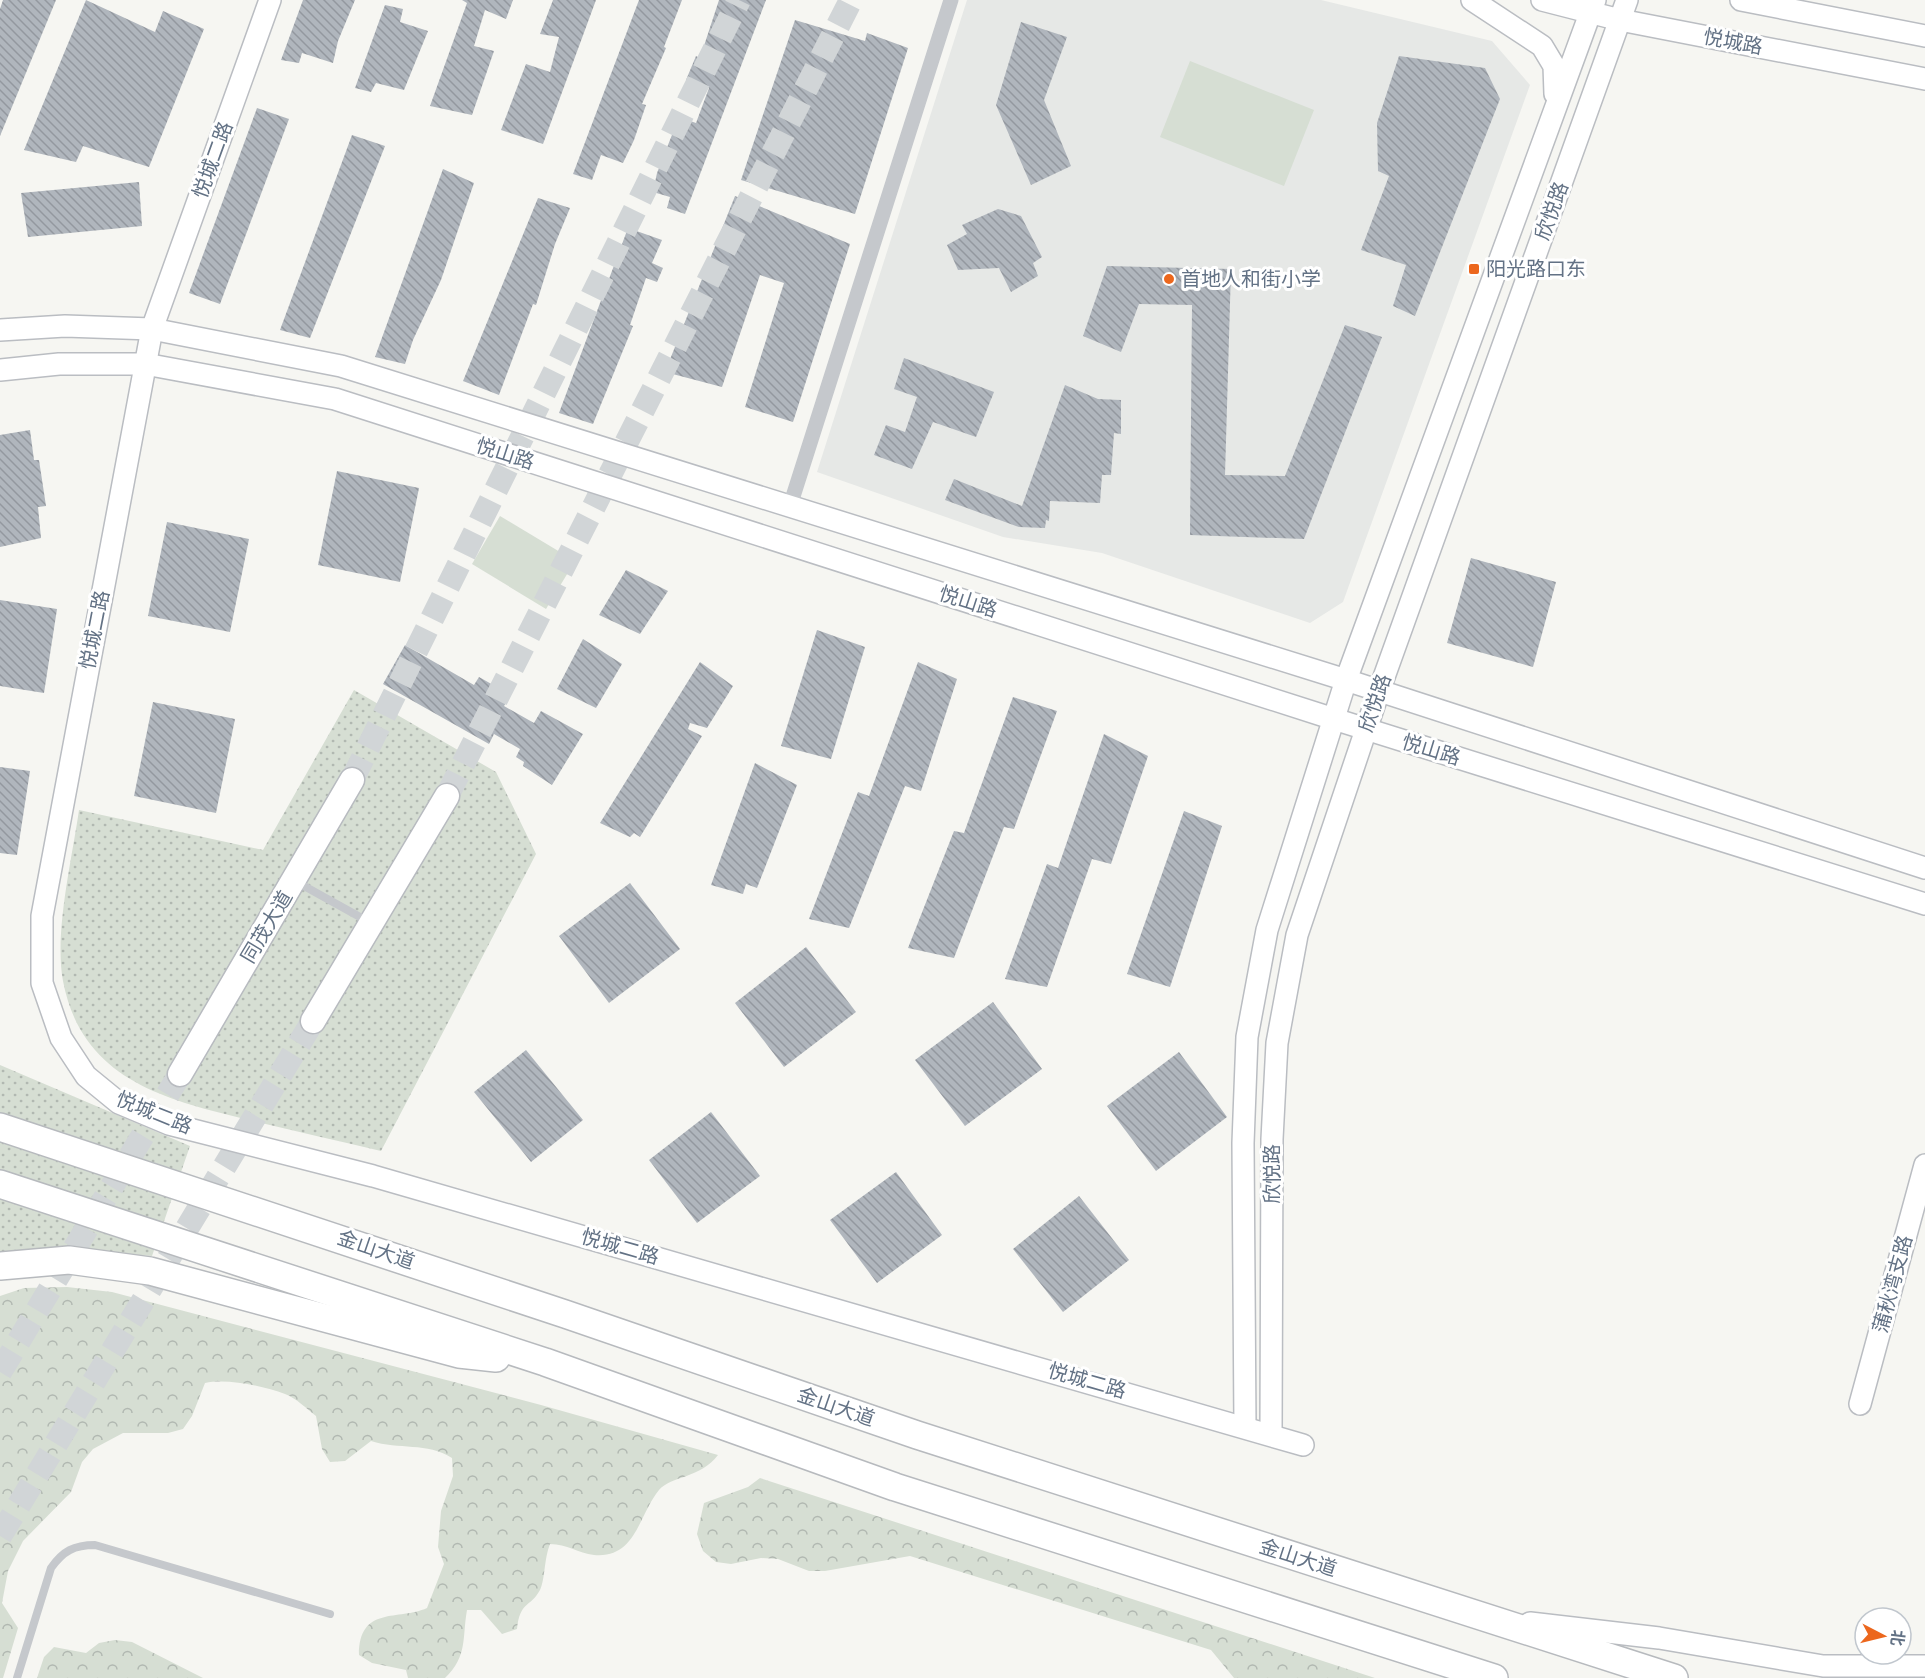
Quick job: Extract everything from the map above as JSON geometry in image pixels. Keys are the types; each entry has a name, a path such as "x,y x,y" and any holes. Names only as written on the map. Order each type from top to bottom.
{"highway":[{"name":"金山大道","path":"0,1127 542,1306 917,1435 1674,1678"},
{"path":"0,1184 544,1362 895,1487 1494,1678"},
{"path":"0,1266 69,1260 150,1271 459,1354 544,1362"}],"main road":[{"name":"悦城二路","path":"270,0 152,329 42,915 42,983 61,1038 86,1076 119,1103 169,1124 373,1176 1302,1444"},
{"path":"1472,0 1542,46 1554,66 1555,103"},
{"name":"悦城路","path":"1542,0 1624,10 1925,79"},
{"path":"1740,0 1925,36"},
{"name":"欣悦路","path":"1245,1426 1243,1143 1247,1037 1267,930 1346,680 1555,103 1593,6"},
{"name":"欣悦路","path":"1271,1434 1272,1139 1277,1043 1297,935 1379,691 1624,10"},
{"name":"悦山路","path":"0,330 65,326 152,329 341,366 1346,680 1925,868"},
{"name":"悦山路","path":"0,370 59,364 146,364 335,399 1334,719 1925,904"},
{"name":"同茂大道","path":"180,1074 352,780"},
{"path":"314,1021 447,796"},
{"name":"蒲秋湾支路","path":"1860,1404 1925,1165"},
{"path":"1486,1618 1659,1638 1823,1666 1860,1678"},
{"path":"1823,1666 1925,1666"}],"street":[{"path":"790,506 951,0"}],"lane":[{"path":"294,881 372,924"},
{"path":"17,1678 51,1568 70,1548 82,1545 95,1545 330,1614"}],"shaded area":[{"name":"首地人和街小学","path":"967,0 1321,0 1492,41 1530,85 1343,602 1310,623 1102,553 1003,537 817,472"}],"green space":[{"path":"1190,61 1314,110 1284,186 1160,137"},
{"path":"500,516 575,561 546,609 472,564"},
{"path":"354,690 496,772 536,854 381,1151 221,1113 160,1094 133,1081 109,1064 89,1042 73,1015 63,981 61,962 62,919 79,810 263,850"},
{"path":"0,1065 190,1146 152,1256 43,1249 0,1260"},
{"path":"67,1287 112,1292 541,1405 718,1455 703,1468 664,1485 652,1500 635,1533 619,1550 594,1555 562,1545 550,1544 540,1590 520,1614 517,1629 502,1634 481,1610 467,1610 461,1654 452,1670 445,1678 408,1678 406,1670 372,1663 359,1655 361,1639 366,1628 373,1622 427,1608 444,1564 438,1547 441,1511 453,1476 452,1458 433,1450 371,1441 345,1461 330,1462 322,1449 316,1416 293,1398 276,1391 245,1384 224,1381 205,1383 192,1416 183,1429 168,1433 123,1433 93,1449 82,1462 71,1492 23,1541 8,1571 2,1603 18,1628 3,1678 0,1678 0,1296 24,1288"},
{"path":"760,1478 1375,1678 1234,1678 1211,1650 910,1556 825,1571 809,1571 778,1559 761,1558 731,1564 716,1562 703,1551 697,1534 704,1503 748,1487"},
{"path":"115,1640 132,1642 203,1678 37,1678 44,1657 54,1647 86,1653 99,1643"}],"building":[{"path":"3,0 56,0 0,136 0,9"},
{"path":"86,0 155,32 163,11 204,29 149,167 83,146 76,162 24,150"},
{"path":"303,0 355,0 338,41 333,63 302,53 299,63 281,60"},
{"path":"462,0 513,0 506,19 485,10 474,46 494,51 472,115 430,106 467,3"},
{"path":"553,0 596,0 543,144 501,130 526,64 550,72 559,37 540,34"},
{"path":"639,0 682,0 664,47 666,48 642,104 646,105 634,140 623,163 601,155 592,180 573,174"},
{"path":"719,0 766,0 685,214 667,208 670,197 653,192 657,173 679,117 696,123 709,88 686,80 696,56 700,58"},
{"path":"385,5 403,9 400,22 428,31 404,90 376,83 371,92 355,88"},
{"path":"795,20 865,41 867,33 908,48 855,214 741,180"},
{"path":"1021,22 1067,37 1044,100 1071,166 1031,185 996,105"},
{"path":"1399,56 1485,68 1500,99 1415,316 1393,306 1406,265 1361,250 1389,176 1378,171 1377,123"},
{"path":"257,108 289,119 220,304 189,293"},
{"path":"352,135 385,146 310,338 280,330"},
{"path":"443,169 474,183 441,280 413,340 405,364 375,357"},
{"path":"139,182 142,226 28,237 21,193"},
{"path":"735,196 850,244 793,422 745,407 784,283 760,275 722,387 665,372"},
{"path":"538,198 570,208 555,244 536,305 533,304 499,395 463,381"},
{"path":"998,209 1021,216 1042,257 1033,263 1038,276 1011,292 999,268 958,270 947,245 967,234 962,225"},
{"path":"628,228 662,240 652,263 663,268 657,282 646,278 630,325 633,326 593,424 559,413"},
{"path":"1107,266 1231,269 1225,475 1285,476 1345,325 1382,337 1304,539 1190,535 1192,305 1139,304 1121,352 1083,336"},
{"path":"904,358 994,392 976,437 933,422 912,469 874,455 886,425 905,432 917,397 894,389"},
{"path":"1065,385 1098,399 1121,400 1121,434 1114,433 1111,475 1102,475 1100,503 1050,501 1049,521 1046,520 1045,528 1019,527 945,500 954,479 1022,506"},
{"path":"30,430 34,460 39,460 46,506 38,507 41,538 0,547 0,435"},
{"path":"337,471 419,488 400,582 318,565"},
{"path":"167,522 249,539 230,632 148,616"},
{"path":"1471,558 1556,582 1533,667 1447,643"},
{"path":"626,570 668,591 640,634 599,615"},
{"path":"0,600 57,609 44,693 0,686"},
{"path":"817,630 865,647 831,759 781,746"},
{"path":"583,639 622,664 596,708 557,689"},
{"path":"405,645 474,685 479,677 511,695 504,706 534,723 541,711 583,734 552,785 523,766 524,762 516,757 520,749 494,734 489,744 383,684"},
{"path":"700,662 733,686 707,728 690,723 688,729 702,736 640,837 634,833 630,837 600,823"},
{"path":"918,662 957,679 921,791 905,786 849,928 809,919 858,792 869,796"},
{"path":"1013,697 1057,711 1014,829 1004,827 954,958 908,948 954,831 964,833"},
{"path":"153,702 235,719 216,813 134,796"},
{"path":"1104,734 1148,756 1111,864 1092,859 1047,987 1005,979 1047,864 1058,868"},
{"path":"755,763 797,785 757,888 746,884 743,894 711,885"},
{"path":"0,767 30,771 17,855 0,853"},
{"path":"1184,811 1222,826 1170,987 1127,974"},
{"path":"630,883 680,949 609,1003 559,936"},
{"path":"806,947 856,1012 784,1067 735,1003"},
{"path":"993,1002 1042,1069 965,1126 915,1060"},
{"path":"526,1050 583,1120 531,1162 474,1092"},
{"path":"1179,1052 1227,1117 1156,1171 1107,1106"},
{"path":"711,1112 760,1176 697,1223 649,1160"},
{"path":"896,1172 942,1235 877,1283 830,1220"},
{"path":"1079,1196 1129,1260 1063,1312 1013,1249"}],"tunnel":[{"path":"352,780 739,0"},
{"path":"447,796 851,0"},
{"path":"0,1536 313,1021"},
{"path":"0,1372 180,1074"}],"place":[{"name":"阳光路口东","path":"1474,269"},
{"name":"首地人和街小学","path":"1169,279"}]}
